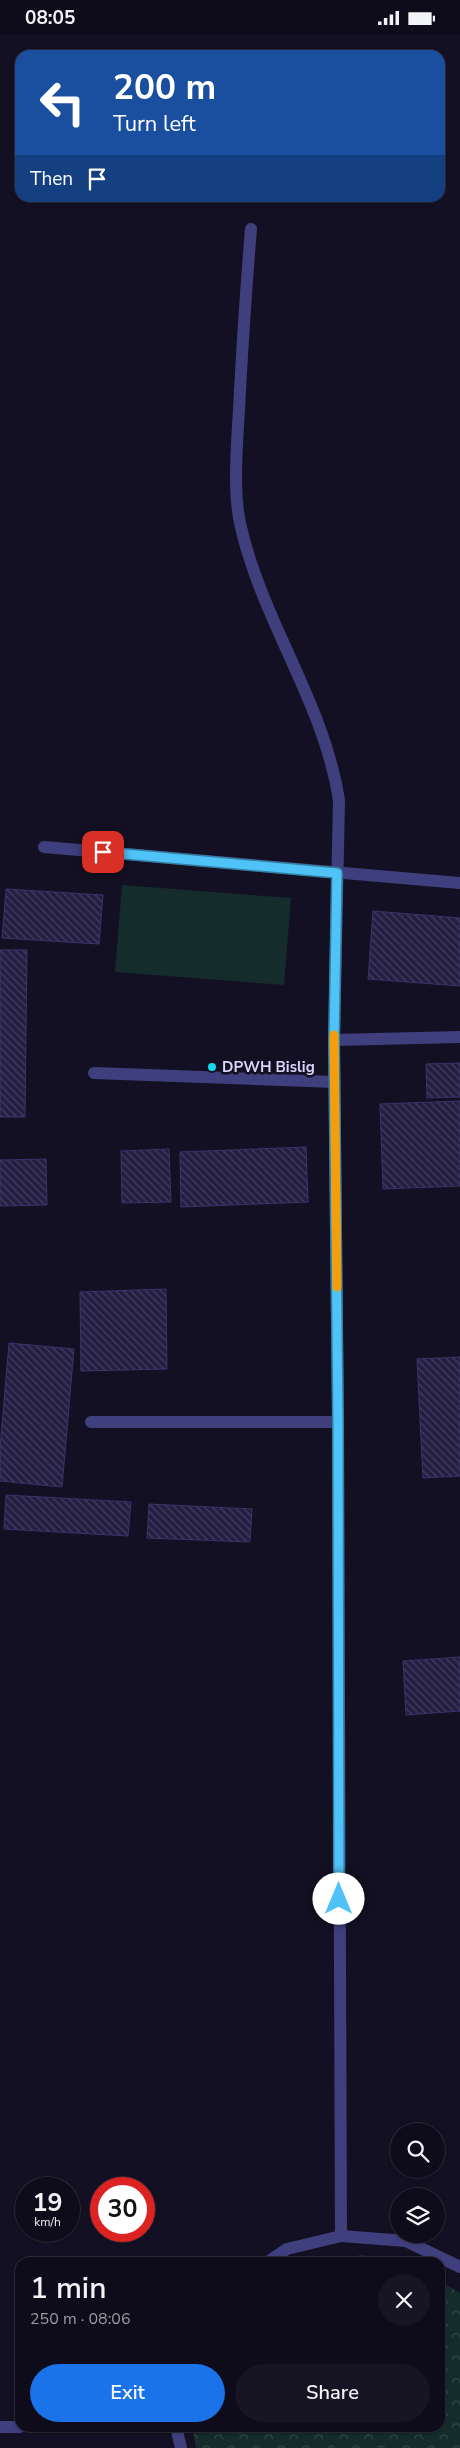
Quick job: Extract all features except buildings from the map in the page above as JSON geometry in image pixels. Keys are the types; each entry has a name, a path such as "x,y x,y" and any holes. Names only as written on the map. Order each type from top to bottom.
{"street":[{"path":"251,229 236,457 240,522 250,560 268,612 309,699 335,776 339,800 334,1041 338,1422 341,2236"},
{"path":"44,847 460,883"},
{"path":"334,1041 460,1037"},
{"path":"94,1073 335,1082"},
{"path":"91,1423 338,1422"},
{"path":"275,2257 287,2249 341,2236 406,2241 439,2257"},
{"path":"445,2260 460,2267"},
{"path":"0,2427 15,2427"},
{"path":"177,2432 180,2448"}],"green space":[{"path":"122,885 291,898 284,985 115,972"},
{"path":"362,2255 372,2257 347,2257"},
{"path":"445,2284 460,2293 460,2448 196,2448 193,2432 445,2432"}],"slow traffic":[{"path":"334,1035 337,1287"}],"place":[{"name":"DPWH Bislig","path":"212,1067"}],"route":[{"path":"103,852 337,873 334,1041 338,1422 339,1899"}]}
